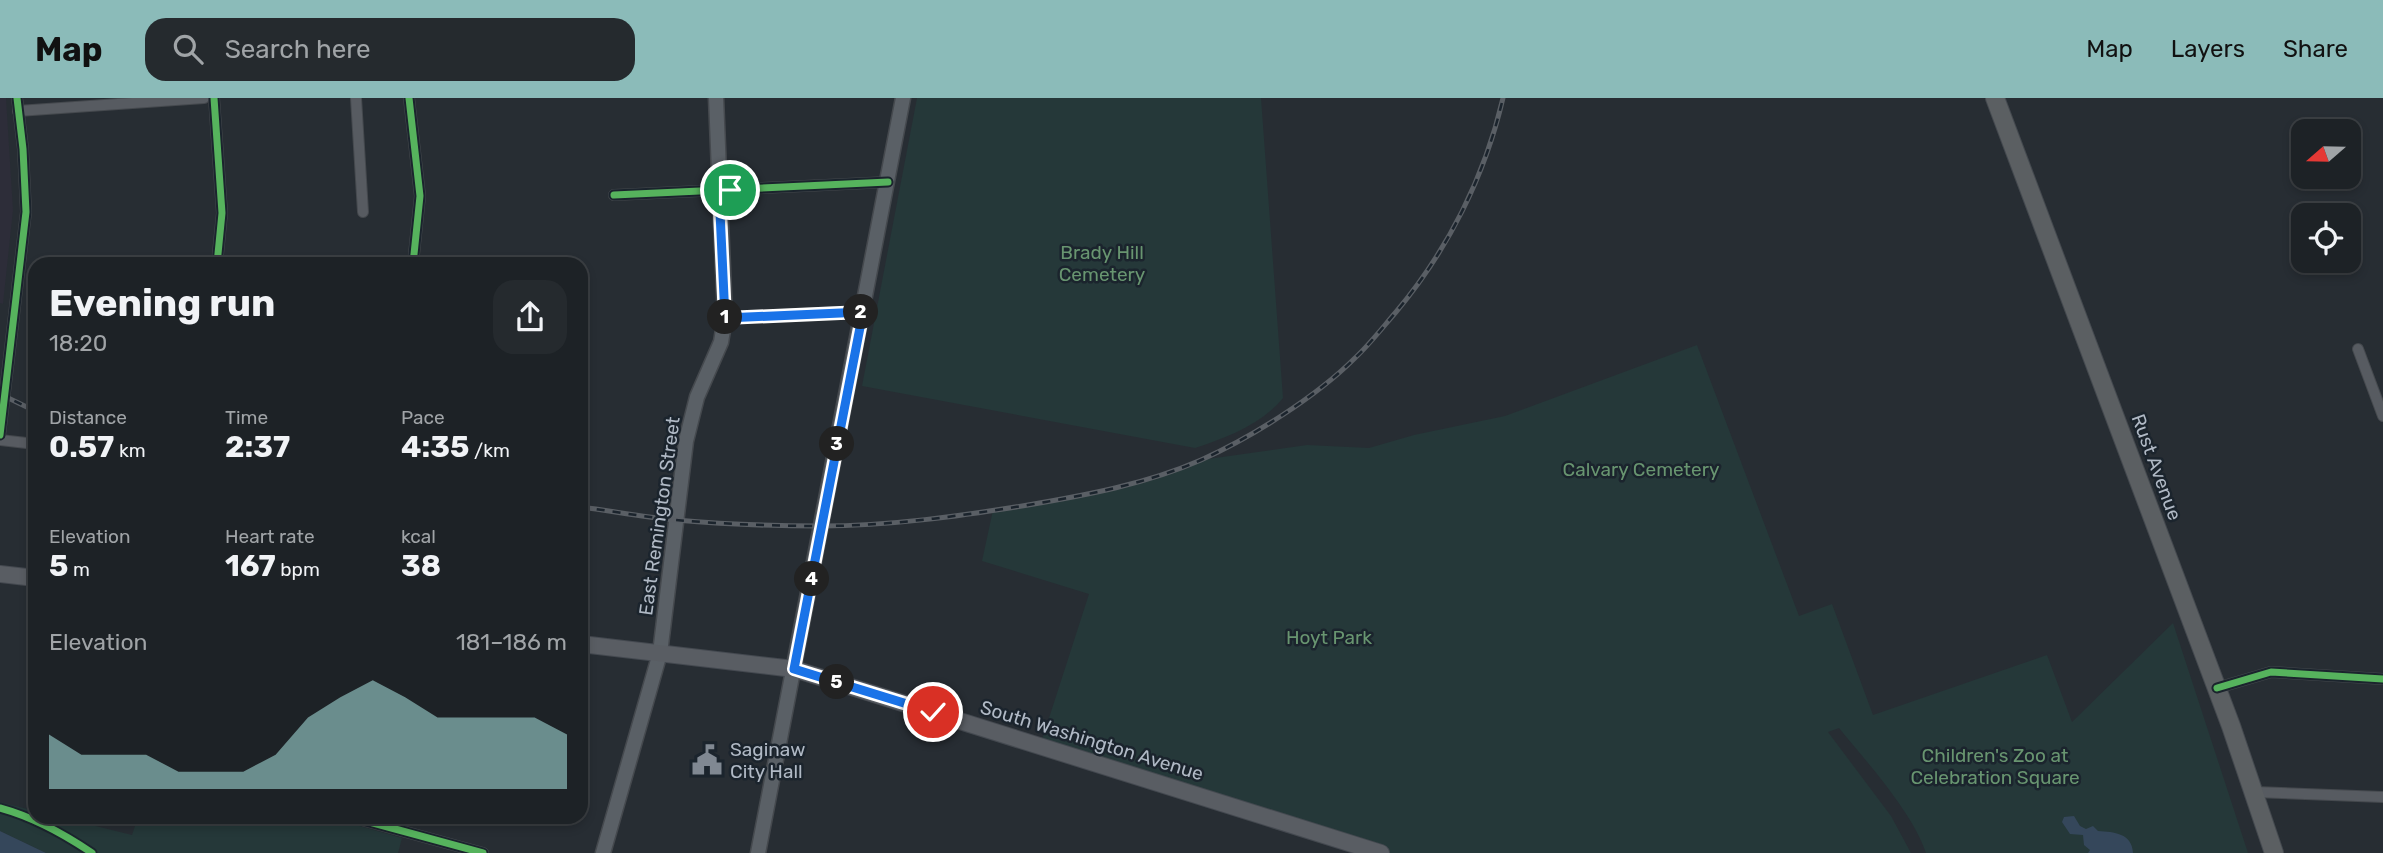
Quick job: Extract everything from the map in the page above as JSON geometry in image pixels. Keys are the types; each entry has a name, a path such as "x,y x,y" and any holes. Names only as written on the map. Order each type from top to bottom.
{"highway":[{"name":"Rust Avenue","path":"1996,98 2217,688 2274,853"}],"main road":[{"name":"East Remington Street","path":"603,853 660,653 686,441 697,397 721,342 725,318 716,98"},
{"path":"758,853 903,98"},
{"path":"0,574 28,577"},
{"name":"South Washington Avenue","path":"588,645 794,669 1381,853"}],"street":[{"path":"17,98 26,212 0,437 28,443"},
{"path":"18,111 204,98"},
{"path":"214,98 222,214 218,257"},
{"path":"356,98 363,212"},
{"path":"409,98 419,196 414,257"},
{"path":"614,195 888,182"},
{"path":"725,318 863,312"},
{"path":"2358,349 2383,416"},
{"path":"2217,688 2271,672 2383,679"},
{"path":"2255,792 2383,797"},
{"path":"377,824 483,853"}],"shaded area":[{"path":"0,98 6,98 13,210 3,304 0,303"}],"green space":[{"name":"Brady Hill Cemetery","path":"917,98 1261,98 1283,398 1254,423 1195,448 862,386"},
{"name":"Hoyt Park","path":"1697,345 1799,616 1832,604 1873,715 2047,655 2072,722 2173,623 2248,853 1926,853 1920,837 1900,805 1839,728 1828,732 1891,816 1911,853 1381,853 1040,746 1089,594 982,561 993,510 1095,494 1152,478 1201,460 1307,445 1369,448 1414,435 1505,416"},
{"path":"0,802 28,809 28,824 87,824 132,835 136,824 353,824 402,838 398,853 46,853 0,831"}],"water":[{"path":"2074,816 2080,826 2086,829 2093,826 2098,831 2116,833 2126,838 2133,853 2088,853 2090,850 2084,845 2083,835 2070,834 2062,822 2064,817"},
{"path":"0,831 46,853 0,853"}],"railway":[{"path":"588,508 712,523 847,526 899,522 1028,505 1116,488 1201,460 1262,428 1322,387 1361,353 1396,312 1432,263 1462,211 1486,156 1503,98"},
{"path":"0,394 28,408"}],"cycle path":[{"path":"0,435 26,212 17,98"},
{"path":"214,98 222,213 218,257"},
{"path":"409,98 420,196 414,257"},
{"path":"614,195 888,182"},
{"path":"2217,688 2271,672 2383,679"},
{"path":"0,808 28,818"},
{"path":"41,824 92,853"},
{"path":"377,824 483,853"}],"place":[{"name":"Saginaw City Hall","path":"707,760"}],"route":[{"path":"730,190 719,191 725,318 863,312 794,669 933,712"}],"park label":[{"name":"Calvary Cemetery","path":"1641,469"},
{"name":"Children's Zoo at Celebration Square","path":"1995,766"}]}
